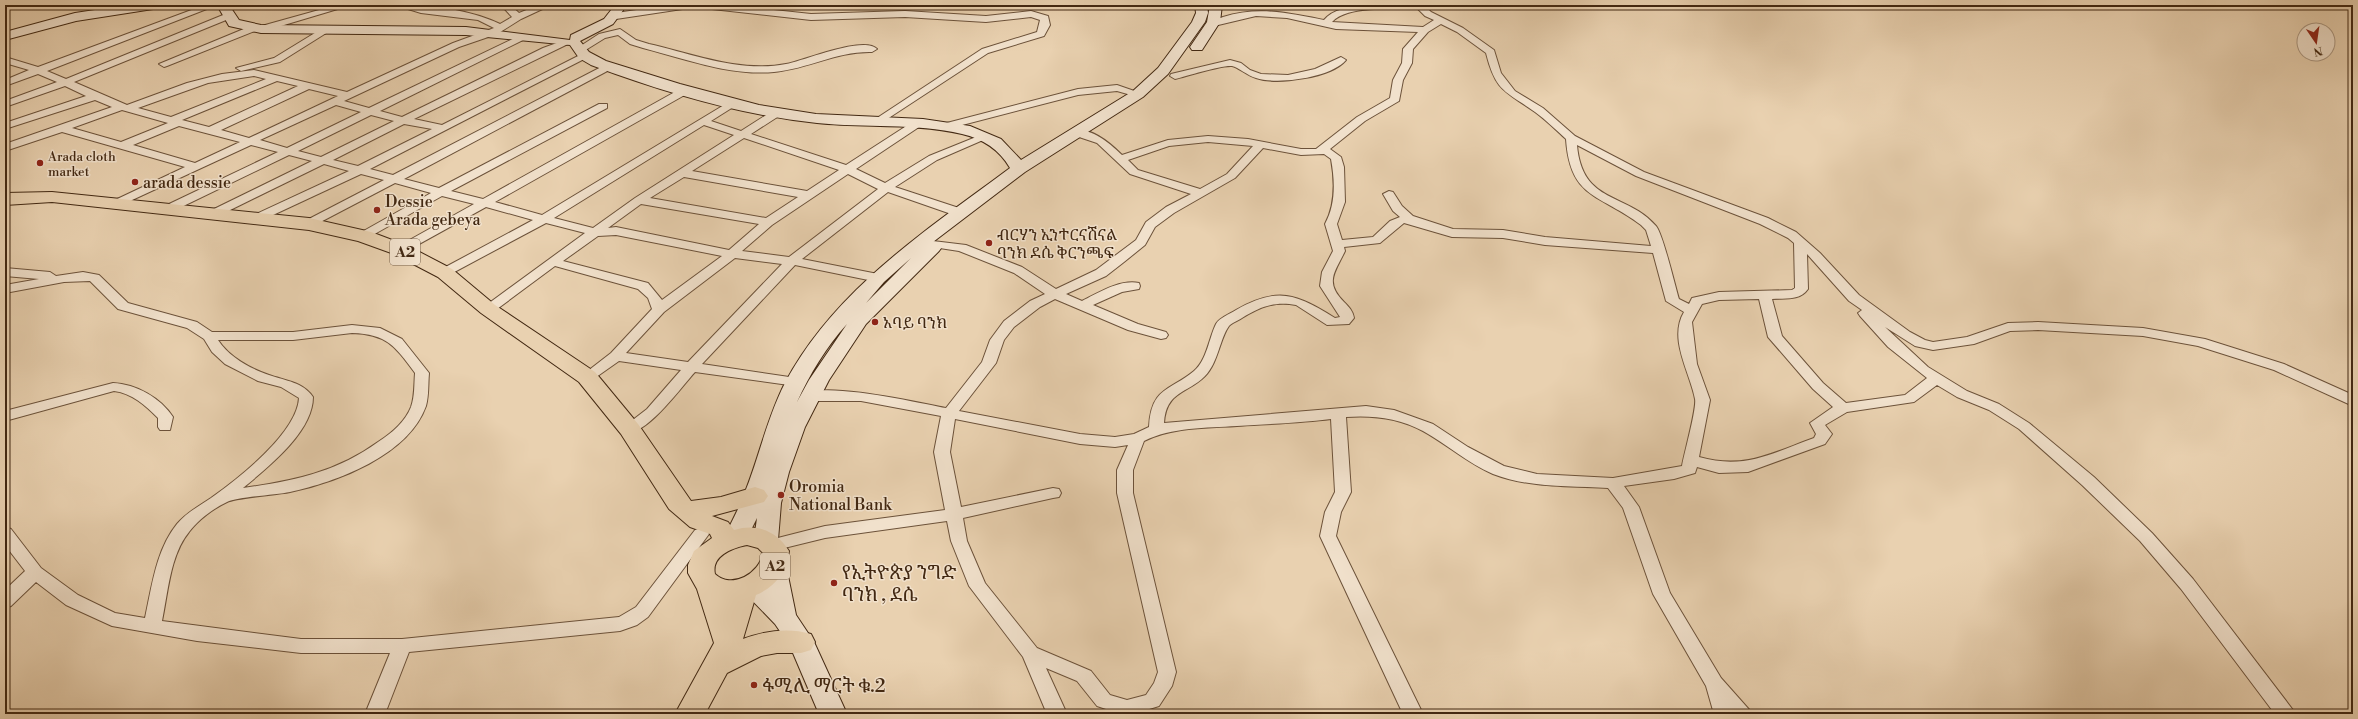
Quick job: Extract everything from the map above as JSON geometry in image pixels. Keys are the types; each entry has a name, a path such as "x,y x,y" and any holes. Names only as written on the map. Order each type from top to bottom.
{"highway":[{"name":"A2","path":"5,199 52,197 172,208 309,224 364,236 402,250 445,272 488,309 587,377 630,429 674,496 710,532 747,536 771,550 761,580 748,586 719,589 709,585"},
{"path":"755,496 722,506 710,532 703,560 701,570 703,578 709,585 721,654 740,651 760,644 782,640 800,642"},
{"name":"A2","path":"690,714 721,654 748,586"}],"street":[{"path":"5,36 76,17 153,5"},
{"path":"5,83 39,72 213,5"},
{"path":"164,64 257,28 347,5"},
{"path":"399,5 421,10 456,13 481,18 498,30"},
{"path":"504,5 518,17"},
{"path":"117,203 333,101 456,45 498,30 518,17 547,5"},
{"path":"258,218 358,171 443,128 575,45 619,11 689,5"},
{"path":"703,5 811,17 905,14 986,19 1031,14 1045,18 1045,25 1041,34 985,51 878,122"},
{"path":"1123,110 1163,71 1198,22 1202,13 1201,5"},
{"path":"5,533 34,572 72,600 112,620 152,626 172,631 301,646 402,646 580,629 625,622 642,612 710,532 755,496 772,439 804,389 859,320 919,259 1032,170 1123,110 1154,96 1175,76 1214,23 1217,13 1216,5"},
{"path":"1327,22 1336,13 1351,9 1422,8 1440,20 1460,30 1491,52 1496,73 1511,93 1539,110 1571,138 1640,174 1764,221 1792,235 1816,256 1854,298 1868,318 1893,344 1936,378 1962,394 1994,407 2024,426 2088,481 2146,537 2187,584 2251,671 2286,714"},
{"path":"5,104 64,84 225,10 234,23 257,28 326,30 498,30 524,37 575,45 610,66 686,90 778,112 842,121 943,127 985,137 996,142 1020,169"},
{"path":"1214,23 1236,16 1256,13 1327,22 1344,26 1425,30"},
{"path":"1121,159 1179,141 1225,140 1301,152 1319,152 1361,119 1395,99 1398,80 1407,63 1408,49 1425,30 1440,20"},
{"path":"226,76 239,69 276,60 326,30"},
{"path":"216,213 405,121 550,48 575,45 620,32 633,42 646,46 727,66 764,70 798,66 853,48 872,48"},
{"path":"172,208 524,37"},
{"path":"5,60 19,63 93,97 126,107 358,171 395,179 596,232 616,231 732,254 792,260 878,278"},
{"path":"1175,76 1230,63 1238,65 1241,70 1251,74 1276,78 1311,74 1331,68 1341,60"},
{"path":"309,224 610,66"},
{"path":"5,148 183,88 226,76 254,73 347,95"},
{"path":"121,146 276,78"},
{"path":"212,130 306,86"},
{"path":"943,127 1078,92 1118,88 1138,94"},
{"path":"402,250 686,90"},
{"path":"5,126 93,97"},
{"path":"333,101 405,121 443,128"},
{"path":"445,272 544,219 734,102"},
{"path":"364,236 440,192 603,106"},
{"path":"488,309 639,200 778,112"},
{"path":"702,121 849,170 886,188 961,213"},
{"path":"587,377 616,356 658,309 732,254 768,222 849,170 915,125"},
{"path":"61,128 194,166"},
{"path":"784,617 771,550 770,503 778,472 794,428 804,389 827,334 878,278 903,256 1020,169 1083,135 1101,141 1131,170 1145,177 1202,193"},
{"path":"630,429 652,412 692,366 792,260 886,188 934,158 985,137"},
{"path":"1571,138 1573,164 1582,181 1600,198 1640,217 1652,229 1657,250 1674,301 1691,311"},
{"path":"1057,714 1030,653 978,586 959,541 942,452 949,414 989,363 997,340 1010,324 1035,304 1101,272 1141,242 1150,225 1170,210 1231,176 1260,145"},
{"path":"1156,429 1157,412 1168,393 1200,373 1212,353 1223,324 1255,305 1271,299 1290,300 1300,302 1332,322 1344,322 1348,315 1329,295 1326,284 1326,277 1339,251 1331,224 1335,218 1336,208 1340,197 1338,166 1334,155 1323,149"},
{"path":"683,173 808,195"},
{"path":"1390,194 1397,208 1409,219 1452,233 1503,234 1545,241 1657,250"},
{"path":"639,200 768,222"},
{"path":"1337,244 1376,240 1385,234 1394,224 1401,220 1409,219"},
{"path":"616,356 692,366 804,389 861,396 1080,439 1115,442 1138,438 1156,429 1204,423 1300,418 1366,411 1394,415 1428,427 1463,451 1499,470 1537,479 1613,483 1639,477 1674,474 1689,469 1703,400 1690,364 1685,322 1697,301 1719,296 1795,294 1802,289 1800,243"},
{"path":"937,244 962,248 1018,270 1054,294 1133,327 1161,335"},
{"path":"553,262 642,286 654,298 658,309"},
{"path":"5,272 64,278"},
{"path":"5,289 64,278 84,276 94,278 123,306 192,326 209,336 217,349 230,360 264,378 286,384 299,390 306,397 306,407 300,421 287,438 223,498 190,520 179,533 168,555 152,626"},
{"path":"1081,306 1118,289 1134,286"},
{"path":"1765,295 1775,337 1818,386 1843,408"},
{"path":"1854,298 1905,335 1933,346 1969,341 2008,327 2038,326 2143,332 2200,342 2278,367 2353,401"},
{"path":"209,336 294,336 342,329 367,330 388,335 400,344 422,373 420,400 412,418 399,435 369,459 343,472 306,483 223,498"},
{"path":"1691,460 1719,468 1748,467 1820,441 1824,434 1817,423 1843,408 1909,399 1936,378"},
{"path":"5,416 48,406 113,386 121,386 155,406 166,417 165,427"},
{"path":"1338,413 1343,492 1333,512 1328,536 1413,714"},
{"path":"1030,653 1084,676 1104,700 1127,708 1152,701 1163,686 1167,672 1125,493 1125,470 1138,438"},
{"path":"1613,483 1631,507 1662,594 1714,683 1724,714"},
{"path":"771,550 824,532 954,514 1053,493"},
{"path":"5,601 34,572"},
{"path":"748,586 784,617 800,642 833,714"},
{"path":"375,714 402,646"},
{"path":"1714,683 1743,714"}],"place":[{"name":"Arada cloth market","path":"40,163"},
{"name":"arada dessie","path":"135,182"},
{"name":"Dessie Arada gebeya","path":"377,210"},
{"name":"ብርሃን ኢንተርናሽናል ባንክ ደሴ ቅርንጫፍ","path":"989,243"},
{"name":"አባይ ባንክ","path":"875,322"},
{"name":"Oromia National Bank","path":"781,495"},
{"name":"የኢትዮጵያ ንግድ ባንክ , ደሴ","path":"834,583"},
{"name":"ፋሚሊ ማርት ቁ.2","path":"754,685"}]}
